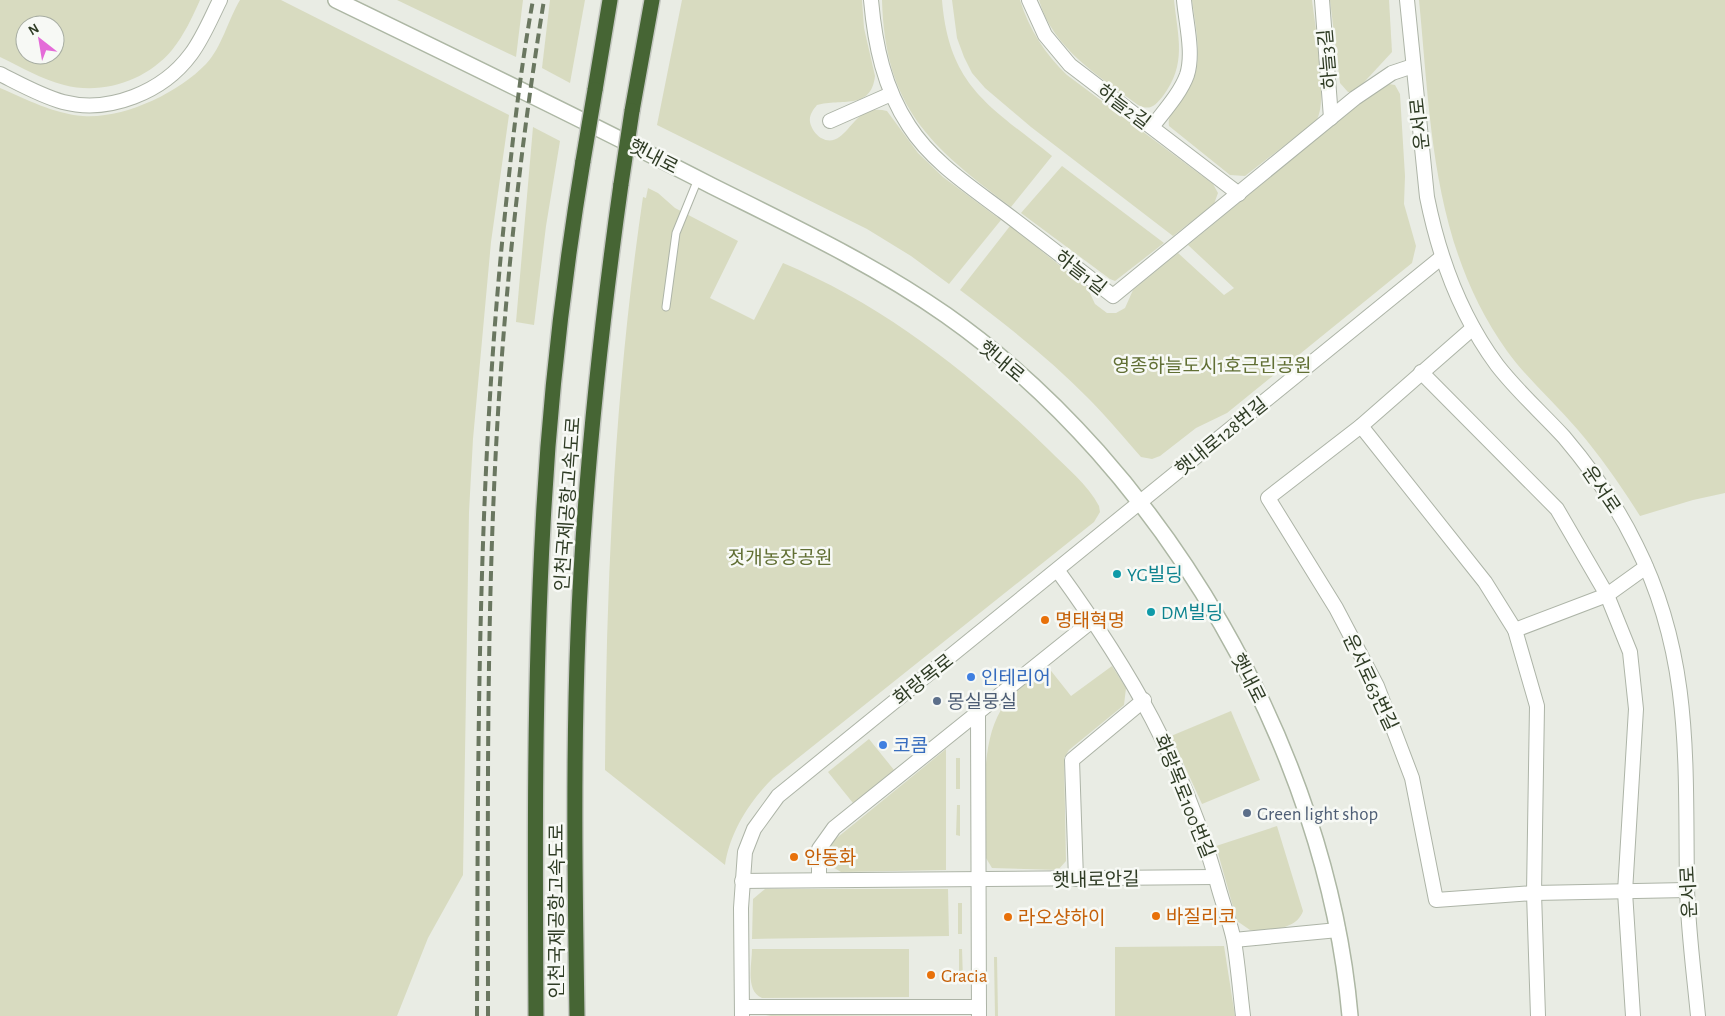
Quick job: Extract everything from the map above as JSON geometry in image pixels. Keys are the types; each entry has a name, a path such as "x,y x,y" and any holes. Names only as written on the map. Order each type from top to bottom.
{"highway":[{"name":"인천국제공항고속도로","path":"536,1016 536,705 543,524 561,318 583,161 610,0"},
{"name":"인천국제공항고속도로","path":"577,1016 576,724 584,528 598,364 620,184 652,0"}],"main road":[{"name":"햇내로","path":"336,0 698,178 847,254 948,317 993,352 1058,410 1114,470 1140,502 1210,606 1234,649 1280,742 1311,828 1338,930 1350,1016"}],"street":[{"path":"0,74 43,95 71,103 104,104 138,95 156,86 181,66 195,47 220,0"},
{"name":"하늘1길","path":"871,0 877,50 891,94 910,127 937,158 1113,296 1376,82 1413,66"},
{"name":"하늘2길","path":"1029,0 1045,35 1070,65 1239,194"},
{"path":"1152,127 1179,90 1187,74 1190,59 1184,0"},
{"name":"하늘3길","path":"1322,0 1331,118"},
{"name":"운서로","path":"1408,0 1427,197 1442,257 1453,287 1473,328 1519,391 1563,437 1610,498 1646,567 1668,627 1682,699 1686,753 1687,890 1698,1016"},
{"path":"830,121 891,94"},
{"name":"햇내로128번길","path":"1140,502 1442,257"},
{"name":"운서로63번길","path":"1473,328 1360,426 1268,498 1336,608 1377,686 1412,778 1436,900 1534,893 1687,890"},
{"path":"1421,372 1557,509 1607,594 1630,652 1636,709 1625,892 1634,1016"},
{"path":"1360,426 1484,582 1515,630 1537,706 1534,893 1538,1016"},
{"name":"화랑목로","path":"979,1011 742,1012 742,881 745,852 754,829 778,796 1058,571 1140,502"},
{"path":"1515,630 1607,594 1646,567"},
{"name":"화랑목로100번길","path":"1058,571 1093,620 1144,700 1167,746 1193,806 1234,940 1243,1016"},
{"path":"819,879 819,849 834,828 1093,620"},
{"path":"1076,879 1072,760 1144,700"},
{"path":"978,713 977,879 979,1011"},
{"name":"햇내로안길","path":"977,879 1216,877"},
{"path":"742,881 977,879"},
{"path":"1234,940 1338,930"}],"lane":[{"path":"666,307 676,233 698,178"}],"green space":[{"path":"0,0 200,0 191,20 172,50 149,70 122,83 93,88 78,88 39,76 16,65 65,65 65,15 15,15 15,64 0,57"},
{"path":"240,0 281,0 509,115 491,242 473,439 469,512 463,875 428,938 397,1016 0,1016 0,88 40,105 72,115 99,116 133,109 181,85 206,64 221,42"},
{"path":"397,0 523,0 516,57"},
{"path":"550,0 585,0 570,83 542,68"},
{"path":"682,0 862,0 864,28 875,76 872,87 868,94 861,99 817,105 811,115 811,124 814,131 821,138 834,140 840,137 865,113 876,110 887,111 918,153 943,177 1001,220 949,284 911,256 867,229 657,125"},
{"path":"882,0 942,0 946,30 953,54 976,92 992,108 1052,156 1011,207 957,164 935,143 917,121 903,97 892,69 885,37"},
{"path":"952,0 1020,0 1033,31 1059,67 1067,75 1213,184 1218,193 1214,204 1173,236 1031,127 985,88 972,73 957,38"},
{"path":"1039,0 1174,0 1179,39 1178,62 1171,84 1163,96 1152,106 1142,107 1093,72 1066,47 1055,33"},
{"path":"1192,0 1312,0 1320,63 1320,111 1316,121 1245,176 1230,175 1169,126 1171,115 1190,86 1196,71 1198,51"},
{"path":"1330,0 1389,0 1392,52 1355,92 1348,92 1340,83"},
{"path":"1419,0 1725,0 1725,493 1693,500 1640,516 1586,440 1507,351 1482,311 1463,269 1449,226 1439,182 1427,92"},
{"name":"영종하늘도시1호근린공원","path":"1389,84 1395,85 1400,94 1405,176 1404,204 1416,246 1412,263 1227,413 1196,428 1160,456 1152,459 1141,457 1096,406 1059,370 960,290 1010,226 1087,287 1095,304 1107,313 1116,313 1125,308 1133,290 1178,253 1224,295 1234,288 1188,245 1375,91"},
{"path":"533,127 560,141 546,226 534,325 516,322"},
{"path":"1062,166 1164,243 1115,281 1021,213"},
{"name":"젓개농장공원","path":"648,188 658,193 675,208 738,241 710,298 754,320 783,263 856,299 925,344 989,395 1076,477 1094,498 1100,512 1094,522 773,778 756,797 742,818 731,841 725,865 605,770 607,626 619,411 633,268 643,197 646,198"},
{"path":"1112,666 1126,688 1124,705 1069,750 1064,758 1066,861 1058,870 992,868 986,858 985,778 990,737 996,719 1009,699 1048,667 1071,696"},
{"path":"1231,711 1260,780 1202,804 1171,736"},
{"path":"869,739 894,770 853,803 828,772"},
{"path":"946,749 946,870 841,872 831,866 826,858 829,846 833,841"},
{"path":"956,758 960,758 960,789 956,789"},
{"path":"957,805 960,805 960,836 956,835"},
{"path":"1277,826 1303,911 1299,918 1288,926 1250,930 1237,921 1216,846"},
{"path":"765,889 948,889 949,936 752,939 753,899"},
{"path":"958,903 962,903 962,934 958,934"},
{"path":"1224,946 1235,1016 1115,1016 1115,947"},
{"path":"752,949 909,949 909,997 762,998 753,989 751,983"},
{"path":"959,949 962,949 963,980 959,980"},
{"path":"994,957 997,957 998,1016 995,1016"},
{"path":"771,1015 949,1016 766,1016"}],"railway":[{"path":"477,1016 479,722 488,429 494,331 512,145 533,0"},
{"path":"488,1016 489,661 496,448 508,279 520,167 544,0"}],"place":[{"name":"YG빌딩","path":"1117,574"},
{"name":"DM빌딩","path":"1151,612"},
{"name":"명태혁명","path":"1045,620"},
{"name":"인테리어","path":"971,677"},
{"name":"몽실뭉실","path":"937,701"},
{"name":"코콤","path":"883,745"},
{"name":"Green light shop","path":"1247,813"},
{"name":"안동화","path":"794,857"},
{"name":"바질리코","path":"1156,916"},
{"name":"라오샹하이","path":"1008,917"},
{"name":"Gracia","path":"931,975"}]}
